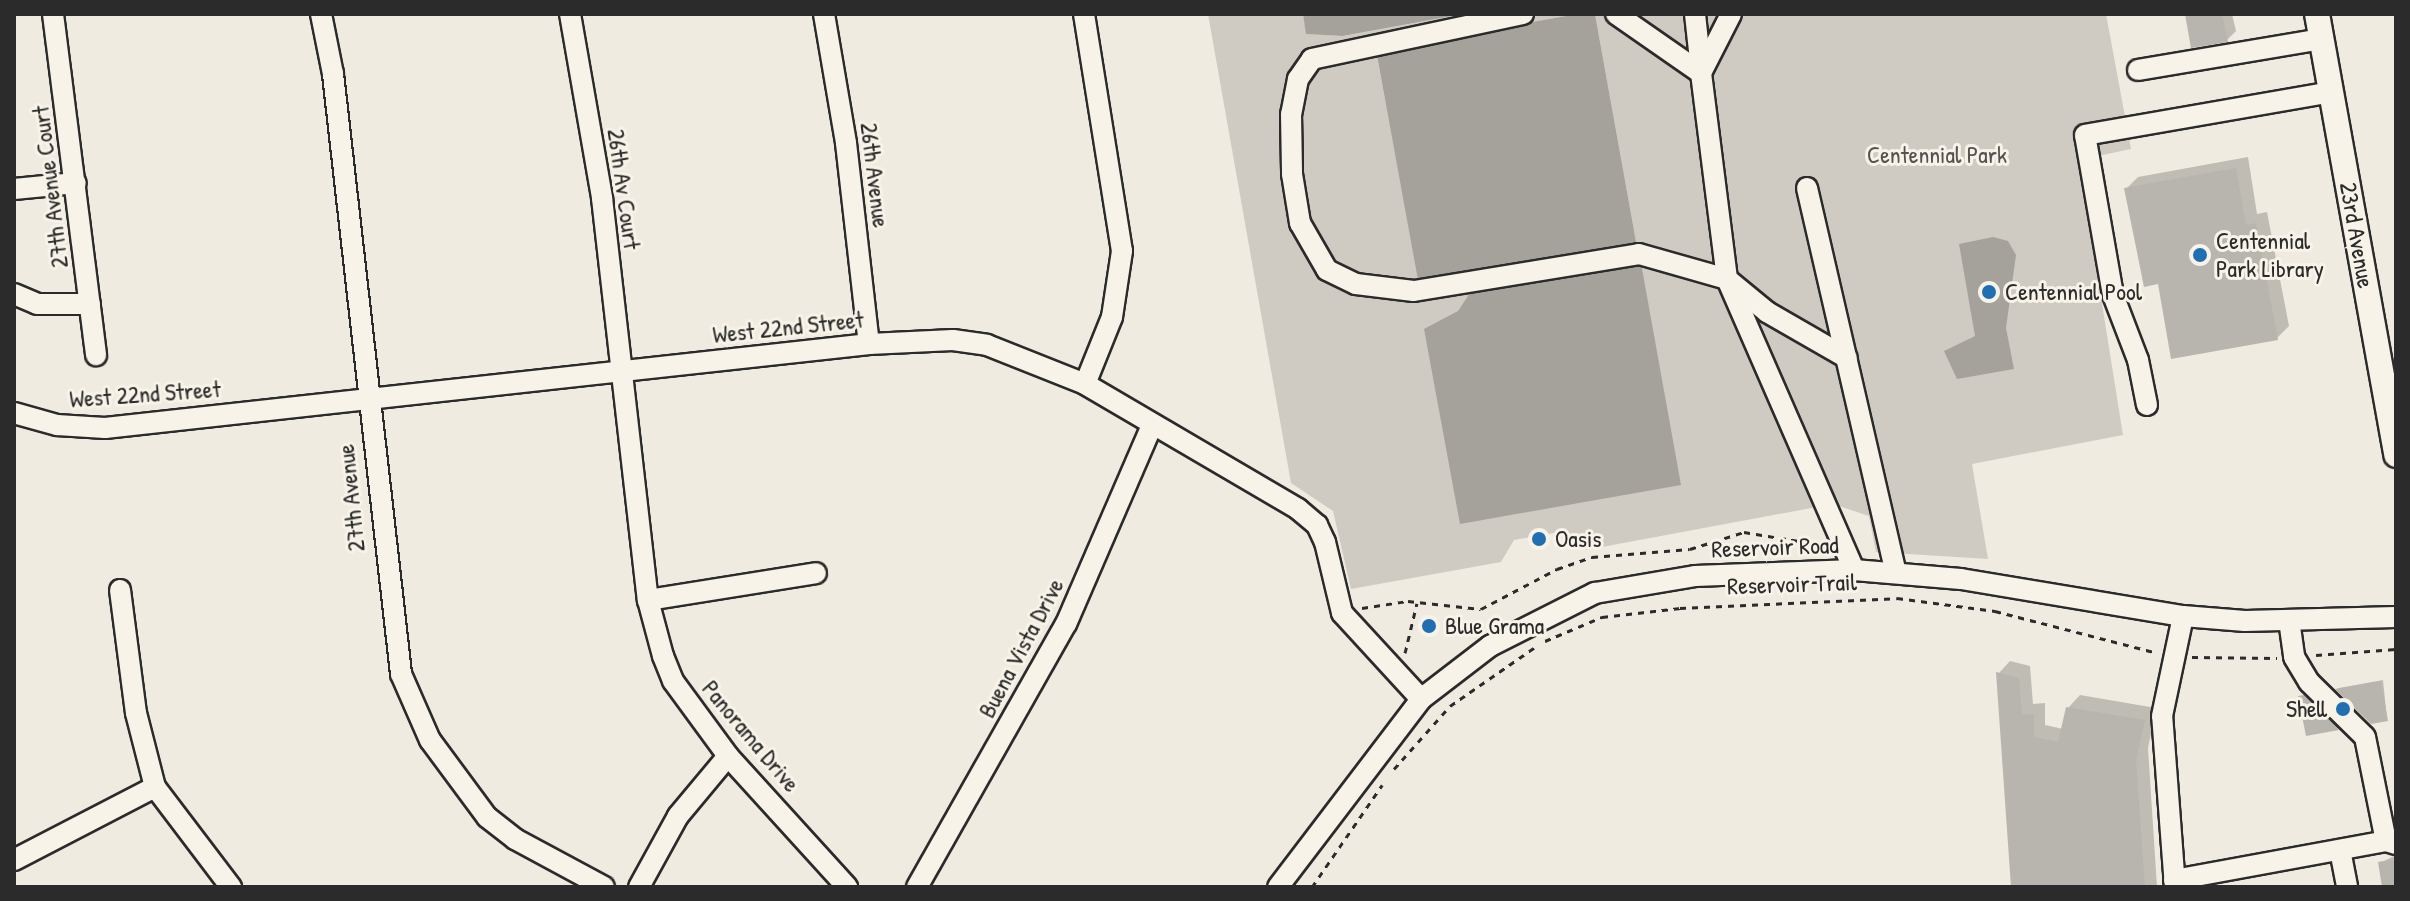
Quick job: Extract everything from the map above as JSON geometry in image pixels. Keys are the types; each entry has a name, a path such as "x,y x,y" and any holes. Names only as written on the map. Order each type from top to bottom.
{"main road":[{"name":"23rd Avenue","path":"2317,14 2396,455"}],"street":[{"name":"27th Avenue Court","path":"53,14 96,355"},
{"name":"27th Avenue","path":"321,14 333,74 393,636 412,707 487,817 515,839 604,887"},
{"name":"26th Av Court","path":"570,14 602,198 621,371"},
{"name":"26th Avenue","path":"824,14 846,143 869,344"},
{"path":"1084,14 1122,251 1112,317 1085,384"},
{"path":"1523,14 1312,59 1298,79 1291,114 1292,174 1300,223 1327,270 1356,284 1414,291 1639,254 1727,279 1767,312 1847,358"},
{"path":"1616,14 1701,73"},
{"path":"1695,14 1727,279 1854,570"},
{"path":"1701,73 1731,14"},
{"path":"2138,70 2321,39"},
{"path":"2147,405 2138,360 2113,295 2085,135 2331,92"},
{"path":"14,189 76,183"},
{"path":"1807,188 1896,573"},
{"path":"14,294 37,304 90,304"},
{"name":"West 22nd Street","path":"14,413 57,425 105,428 869,344 953,340 987,345 1085,384 1317,525 1342,613 1390,669 1421,699"},
{"name":"Panorama Drive","path":"621,371 648,600 673,681 728,756 847,887"},
{"name":"Buena Vista Drive","path":"917,887 1066,624 1152,425"},
{"name":"Reservoir Road","path":"1278,887 1421,699 1490,646 1595,593 1656,580 1740,572 1854,570 1896,573 2183,616 2289,620 2396,617"},
{"path":"648,600 816,573"},
{"path":"120,590 136,713 155,787 231,887"},
{"path":"2183,616 2162,716 2174,883 2391,843 2365,737 2309,682 2294,657 2289,620"},
{"path":"639,887 678,816 728,756"},
{"path":"14,860 155,787"},
{"path":"2340,850 2347,887"}],"path":[{"path":"1342,613 1417,603 1481,609 1557,569 1592,557 1690,549 1744,532 1843,545"},
{"name":"Reservoir Trail","path":"1312,887 1390,774 1450,706 1539,644 1602,617 1695,606 1897,598 1995,611 2096,640 2177,656 2216,660 2396,649"},
{"path":"1390,669 1404,657 1417,603"}],"green space":[{"name":"Centennial Park","path":"1208,14 1303,14 1307,34 1344,36 1463,14 1577,14 1376,51 1419,280 1454,274 1470,279 1637,247 1595,14 2106,14 2131,149 2079,160 2123,435 1972,464 1988,559 1876,552 1869,516 1833,504 1586,550 1559,532 1514,540 1501,562 1351,589 1333,511 1291,483"}],"shaded area":[{"path":"1303,14 1463,14 1343,36 1306,34"},
{"path":"1577,14 1595,14 1637,247 1470,279 1454,274 1418,280 1376,50"},
{"name":"Centennial Pool","path":"1993,237 2008,241 2016,255 2006,328 2014,369 1957,379 1944,351 1975,336 1959,244"},
{"path":"1641,263 1681,485 1460,524 1424,329 1458,311 1470,293"}],"building":[{"path":"2185,14 2222,14 2228,42 2191,48"},
{"name":"Centennial Park Library","path":"2236,168 2246,225 2256,223 2278,340 2171,359 2158,284 2144,287 2124,188"},
{"path":"1996,672 2019,678 2022,715 2034,714 2034,737 2058,742 2066,707 2145,720 2136,761 2145,887 2011,887"},
{"path":"2381,681 2388,721 2371,724 2335,689"},
{"path":"2304,695 2339,730 2306,736 2298,696"},
{"path":"2396,859 2396,887 2382,887 2378,862"}],"place":[{"name":"Centennial Park Library","path":"2200,255"},
{"name":"Centennial Pool","path":"1989,292"},
{"name":"Oasis","path":"1539,539"},
{"name":"Blue Grama","path":"1429,626"},
{"name":"Shell","path":"2343,709"}]}
